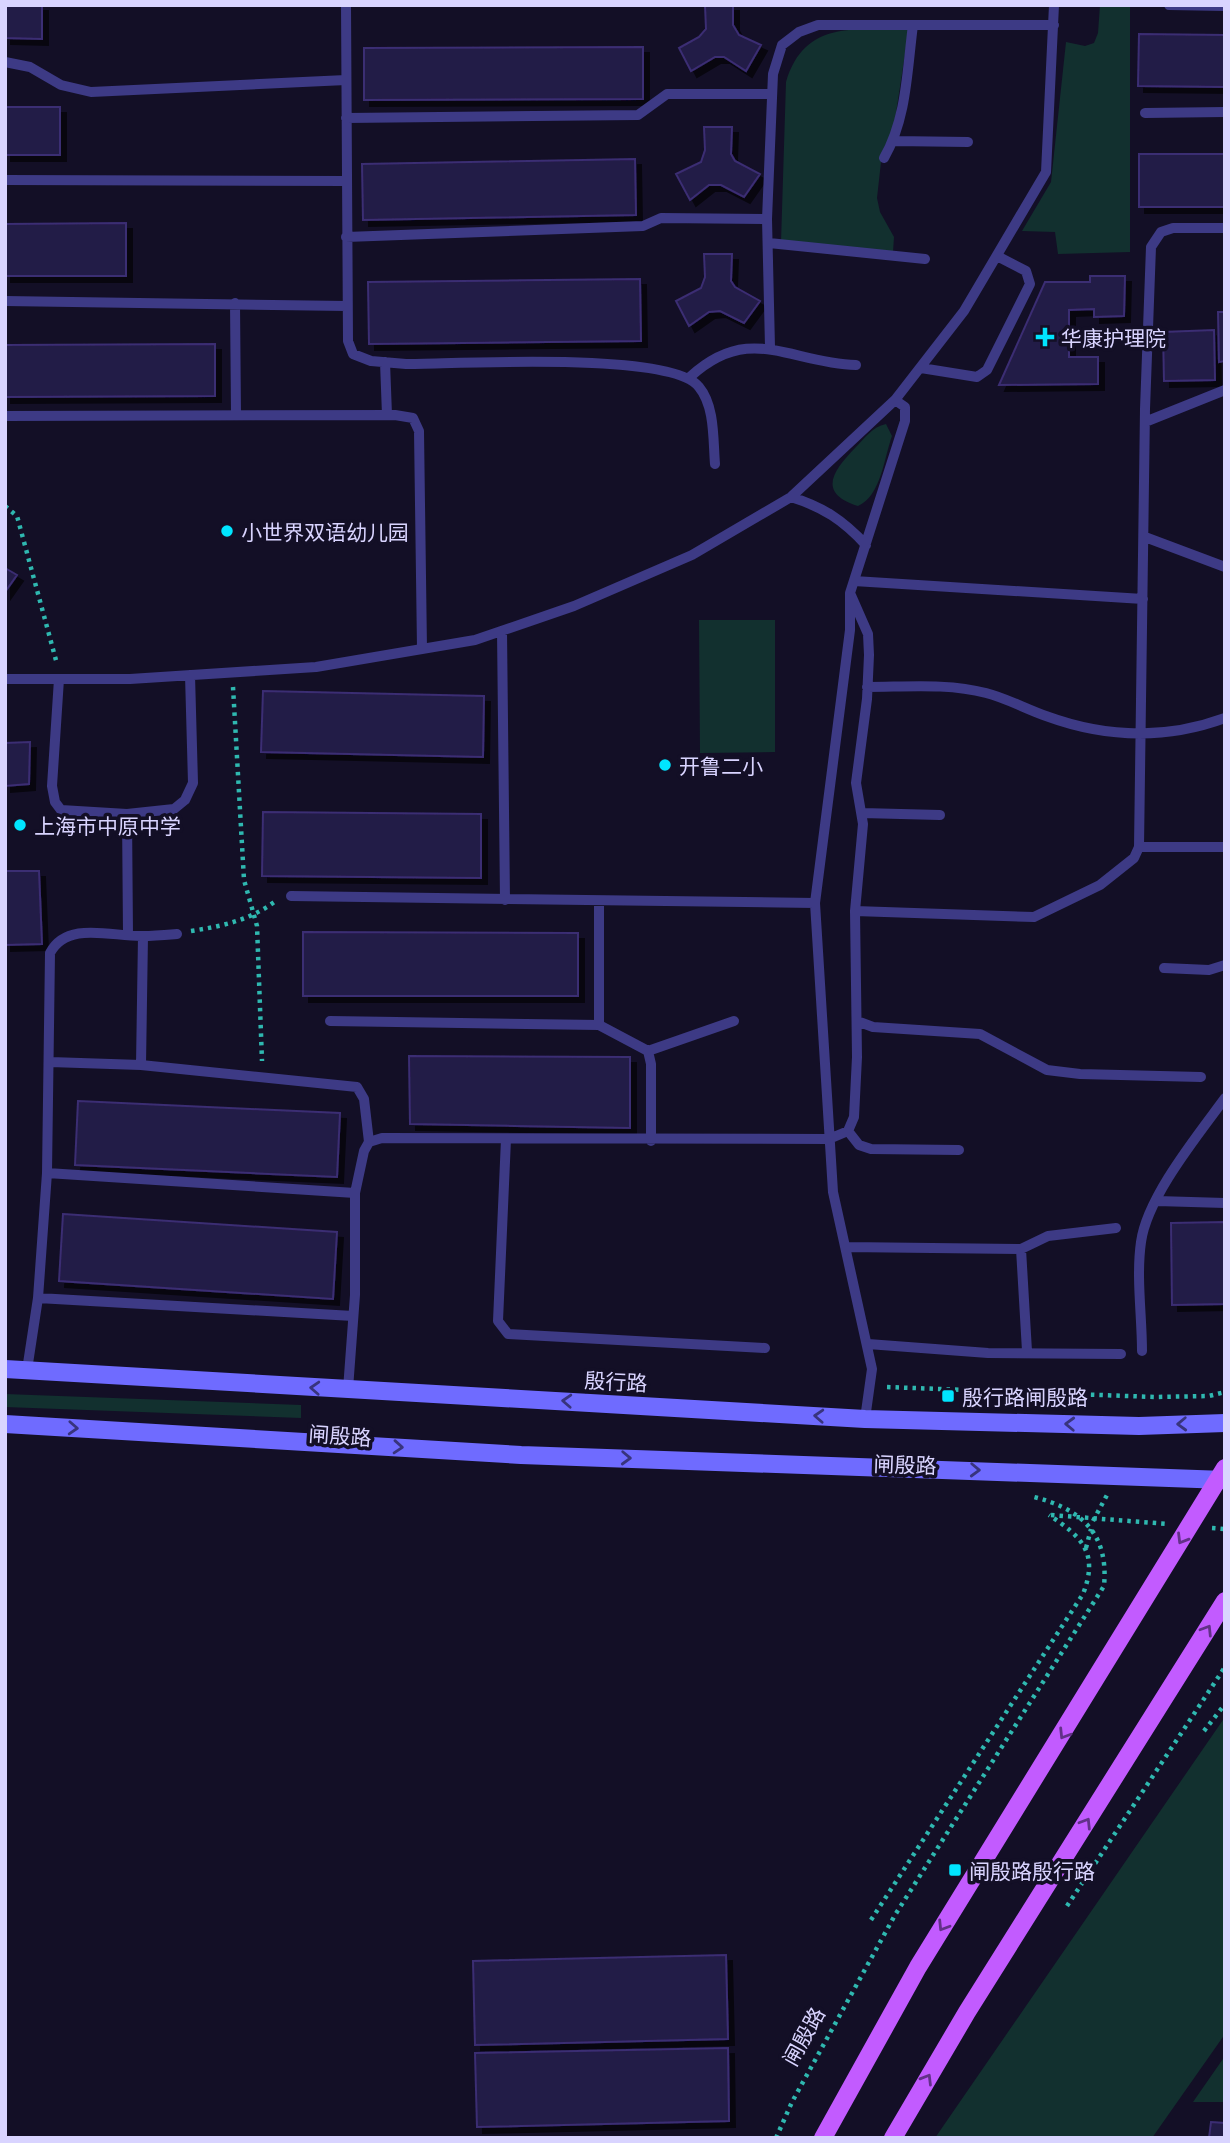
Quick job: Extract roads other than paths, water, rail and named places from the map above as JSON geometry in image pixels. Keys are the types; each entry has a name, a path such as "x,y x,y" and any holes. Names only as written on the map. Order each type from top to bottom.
{"main road":[{"name":"殷行路","path":"5,1369 865,1419 1139,1426 1225,1423"},
{"path":"5,1424 522,1455 1222,1476"},
{"path":"822,2138 918,1967 1222,1476"},
{"path":"892,2138 967,2012 1225,1601"}],"lane":[{"path":"346,5 347,306 348,341 353,354 385,362 616,364 653,367 690,377 701,388 709,405 715,464"},
{"path":"5,679 130,680 316,667 475,640 574,606 692,555 791,496 895,400 921,368 964,312 1046,172 1054,5"},
{"path":"1168,5 1225,6"},
{"path":"770,347 768,219 772,94 773,74 782,45 799,32 818,25 1054,25"},
{"path":"884,158 894,141 902,112 913,25"},
{"path":"5,62 30,67 61,85 91,92 346,80"},
{"path":"346,118 638,115 667,94 772,94"},
{"path":"1144,113 1225,112"},
{"path":"894,141 968,142"},
{"path":"5,180 346,181"},
{"path":"346,237 643,226 661,218 768,219"},
{"path":"855,911 1034,917 1100,885 1134,858 1139,847 1144,422 1151,247 1161,232 1173,228 1225,228"},
{"path":"769,243 925,259"},
{"path":"921,368 977,377 987,370 1030,284 1026,271 996,256"},
{"path":"5,301 347,306"},
{"path":"235,303 236,415"},
{"path":"690,377 709,360 732,350 770,347 829,365 856,365"},
{"path":"385,362 387,415"},
{"path":"1144,422 1225,390"},
{"path":"865,1419 872,1369 833,1192 814,903 850,630 850,593 905,421 905,407 895,400"},
{"path":"5,416 387,415 412,418 419,431 422,649"},
{"path":"791,496 818,505 835,515 866,545"},
{"path":"1144,537 1225,567"},
{"path":"854,581 1143,598"},
{"path":"369,1142 383,1138 651,1141 829,1139 848,1131 854,1117 857,1020 855,911 862,813 856,783 867,687 868,634 850,593"},
{"path":"502,631 505,900"},
{"path":"59,679 52,786 55,802 61,810 127,814 174,809 185,800 193,783 190,675"},
{"path":"867,687 963,688 987,693 1085,729 1140,736 1194,729 1225,718"},
{"path":"862,813 940,815"},
{"path":"127,814 128,935"},
{"path":"1139,847 1225,847"},
{"path":"291,896 814,903"},
{"path":"599,901 599,1025"},
{"path":"27,1370 38,1298 47,1173 50,953 55,943 66,936 86,932 143,936 177,934"},
{"path":"141,1065 143,936"},
{"path":"1164,968 1209,970 1225,965"},
{"path":"330,1020 599,1025 648,1051 734,1020"},
{"path":"857,1020 873,1027 979,1034 1047,1070 1080,1074 1201,1077"},
{"path":"648,1051 651,1064 651,1141"},
{"path":"50,1062 141,1065 357,1087 364,1099 369,1142 364,1151 355,1193 353,1316 348,1388"},
{"path":"1142,1351 1140,1243 1157,1201 1182,1156 1225,1098"},
{"path":"848,1131 859,1145 871,1149 959,1150"},
{"path":"506,1139 498,1321 508,1334 765,1348"},
{"path":"47,1173 355,1193"},
{"path":"1157,1201 1225,1203"},
{"path":"846,1247 1021,1249 1048,1236 1116,1228"},
{"path":"1021,1249 1027,1351"},
{"path":"38,1298 353,1316"},
{"path":"868,1344 988,1353 1121,1353"}],"place":[{"name":"华康护理院","path":"1045,337"},
{"name":"小世界双语幼儿园","path":"227,531"},
{"name":"开鲁二小","path":"665,765"},
{"name":"上海市中原中学","path":"20,825"},
{"name":"殷行路闸殷路","path":"948,1396"},
{"name":"闸殷路殷行路","path":"955,1870"}]}
